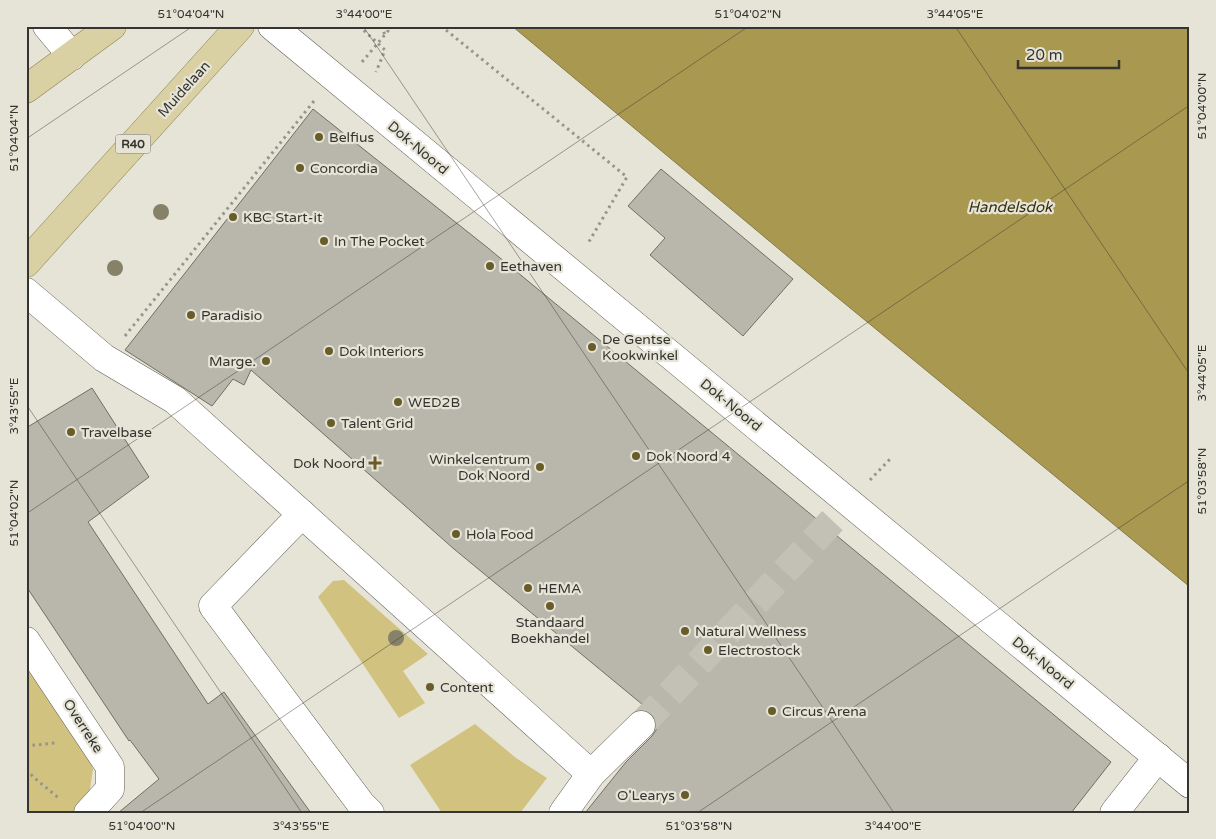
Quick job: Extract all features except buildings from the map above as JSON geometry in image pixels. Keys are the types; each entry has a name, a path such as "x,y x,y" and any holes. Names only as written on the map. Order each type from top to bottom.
{"main road":[{"path":"26,89 75,45 112,26"},
{"name":"Muidelaan","path":"26,263 240,26"}],"street":[{"path":"47,26 75,45"},
{"name":"Dok-Noord","path":"272,26 1190,784"},
{"path":"26,292 104,358 175,400 591,774"},
{"path":"302,514 213,606 361,804 370,813"},
{"name":"Overreke","path":"26,640 110,767 110,789 77,808"},
{"path":"563,813 591,774 640,725"},
{"path":"1114,813 1158,757"}],"path":[{"path":"359,26 385,50"},
{"path":"381,26 385,35"},
{"path":"386,26 388,31"},
{"path":"441,26 627,177 584,249 567,270"},
{"path":"104,358 121,340 318,95"},
{"path":"868,482 892,457"},
{"path":"26,770 38,781 77,808"}],"shaded area":[{"path":"344,580 428,654 403,671 425,703 399,718 318,597 333,581"},
{"path":"26,659 86,751 93,769 90,789 80,807 73,813 26,813"},
{"path":"475,724 516,758 547,778 520,813 442,813 410,765"}],"water":[{"name":"Handelsdok","path":"512,26 1190,26 1190,587 810,275"}],"tunnel":[{"path":"641,725 849,503"}],"place":[{"name":"Belfius","path":"319,137"},
{"name":"Concordia","path":"300,168"},
{"name":"KBC Start-it","path":"233,217"},
{"name":"In The Pocket","path":"324,241"},
{"name":"Eethaven","path":"490,266"},
{"name":"Paradisio","path":"191,315"},
{"name":"De Gentse Kookwinkel","path":"592,347"},
{"name":"Dok Interiors","path":"329,351"},
{"name":"Marge.","path":"266,361"},
{"name":"WED2B","path":"398,402"},
{"name":"Talent Grid","path":"331,423"},
{"name":"Travelbase","path":"71,432"},
{"name":"Dok Noord 4","path":"636,456"},
{"name":"Dok Noord","path":"375,463"},
{"name":"Winkelcentrum Dok Noord","path":"540,467"},
{"name":"Hola Food","path":"456,534"},
{"name":"HEMA","path":"528,588"},
{"name":"Standaard Boekhandel","path":"550,606"},
{"name":"Natural Wellness","path":"685,631"},
{"name":"Electrostock","path":"708,650"},
{"name":"Content","path":"430,687"},
{"name":"Circus Arena","path":"772,711"},
{"name":"O'Learys","path":"685,795"}]}
